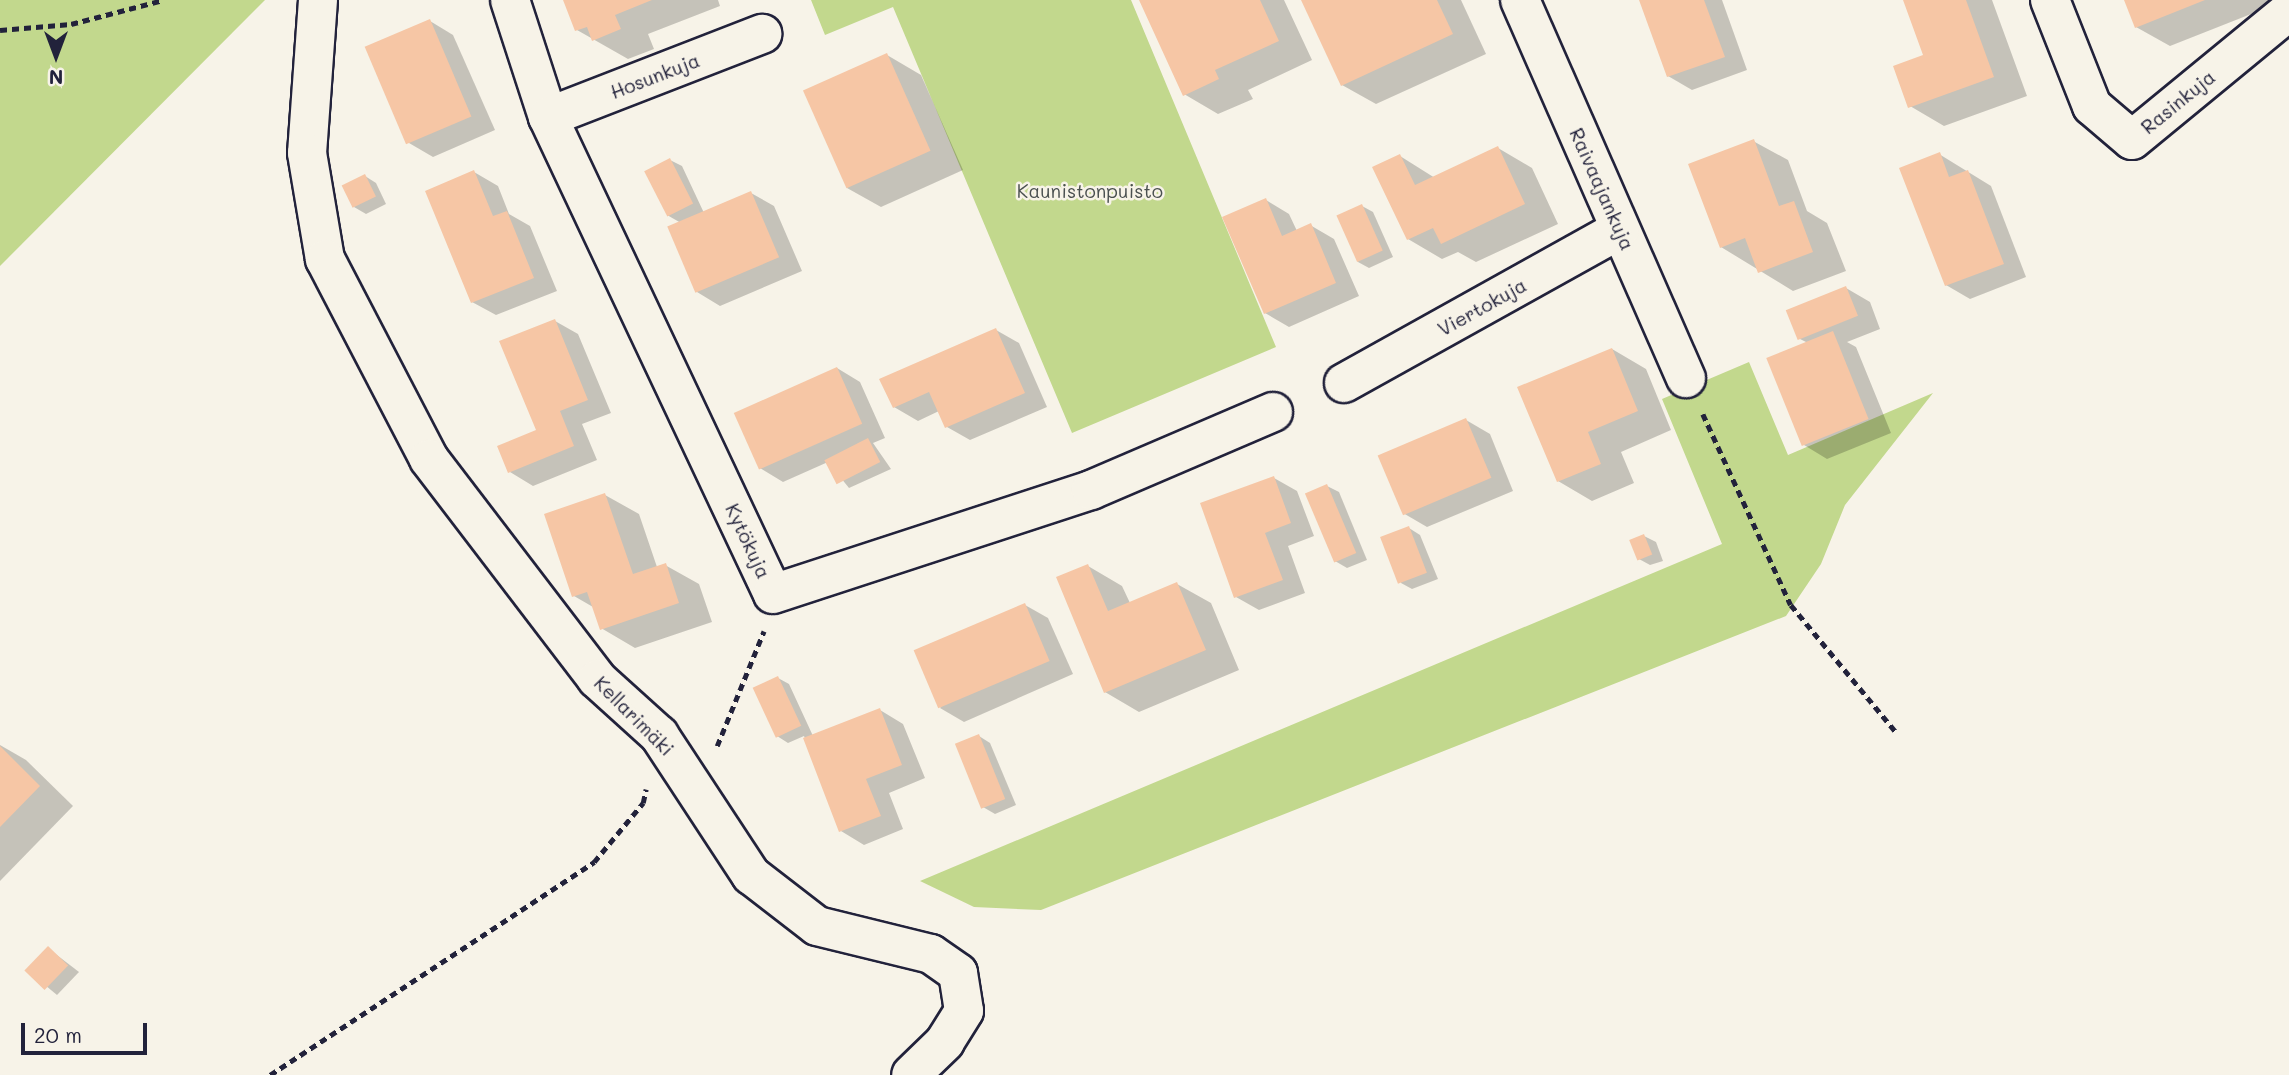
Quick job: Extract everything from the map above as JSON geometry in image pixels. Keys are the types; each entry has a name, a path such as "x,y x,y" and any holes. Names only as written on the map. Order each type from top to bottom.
{"street":[{"name":"Kellarimäki","path":"318,0 307,153 325,259 429,459 581,660 659,735 700,789 751,875 817,926 930,954 958,973 964,1011 945,1042 911,1075"},
{"name":"Kytökuja","path":"510,0 548,117 773,594 1091,490 1273,412"},
{"name":"Raivaajankuja","path":"1520,0 1686,378"},
{"name":"Rasinkuja","path":"2050,0 2092,106 2132,140 2289,11"},
{"name":"Hosunkuja","path":"548,117 762,34"},
{"name":"Viertokuja","path":"1344,383 1619,230"}],"path":[{"path":"0,30 71,24 163,0"},
{"path":"1686,378 1791,605 1897,733"},
{"path":"700,789 762,643 773,594"},
{"path":"270,1075 594,863 643,803 659,735"}],"green space":[{"path":"0,0 265,0 0,266"},
{"name":"Kaunistonpuisto","path":"811,0 1131,0 1276,347 1072,433 893,7 825,35"},
{"path":"1749,362 1788,455 1933,393 1845,505 1821,564 1786,616 1041,910 974,907 920,881 1722,544 1662,399"}],"building":[{"path":"563,0 652,0 615,15 621,29 592,41 587,27 575,31"},
{"path":"1139,0 1260,0 1279,41 1215,70 1219,79 1183,96"},
{"path":"1301,0 1437,0 1453,34 1341,86"},
{"path":"1639,0 1704,0 1725,57 1667,77"},
{"path":"1903,0 1966,0 1994,77 1908,108 1893,66 1923,55"},
{"path":"2124,0 2205,0 2135,28"},
{"path":"430,19 471,117 406,144 365,47"},
{"path":"887,53 931,151 846,188 803,90"},
{"path":"1754,139 1779,206 1794,201 1813,252 1758,273 1745,238 1720,248 1688,164"},
{"path":"1498,146 1525,204 1441,244 1433,228 1407,240 1372,167 1400,154 1415,185"},
{"path":"1940,152 1949,177 1968,170 2004,264 1945,286 1899,168"},
{"path":"670,158 693,203 667,217 644,171"},
{"path":"474,170 493,216 507,211 534,278 471,303 425,191"},
{"path":"365,174 376,196 353,208 342,185"},
{"path":"751,191 779,257 695,293 667,227"},
{"path":"1266,198 1282,236 1311,223 1336,283 1264,314 1222,217"},
{"path":"1362,204 1383,251 1357,262 1336,215"},
{"path":"1846,286 1858,316 1798,340 1786,310"},
{"path":"555,319 588,400 560,411 574,446 508,473 497,446 536,430 499,341"},
{"path":"996,328 1025,393 945,428 929,392 893,408 879,379"},
{"path":"1833,331 1869,419 1802,446 1766,358"},
{"path":"1612,348 1638,411 1588,432 1601,464 1557,482 1517,387"},
{"path":"837,367 862,424 759,470 734,413"},
{"path":"1466,418 1491,478 1403,515 1378,456"},
{"path":"868,438 880,462 837,484 824,460"},
{"path":"1274,476 1291,523 1265,533 1283,580 1234,598 1200,503"},
{"path":"1327,484 1356,553 1334,562 1305,493"},
{"path":"605,493 633,574 666,563 679,603 600,630 587,592 572,597 544,514"},
{"path":"1409,526 1427,573 1398,584 1380,537"},
{"path":"1644,534 1652,554 1637,560 1629,540"},
{"path":"1088,564 1108,611 1177,582 1206,650 1104,693 1056,577"},
{"path":"1025,603 1050,661 938,708 914,650"},
{"path":"778,676 801,726 776,738 753,688"},
{"path":"880,708 902,765 866,779 881,816 839,832 803,738"},
{"path":"979,734 1005,799 981,809 955,744"},
{"path":"0,746 40,786 0,827"},
{"path":"48,946 68,965 45,990 24,970"}]}
